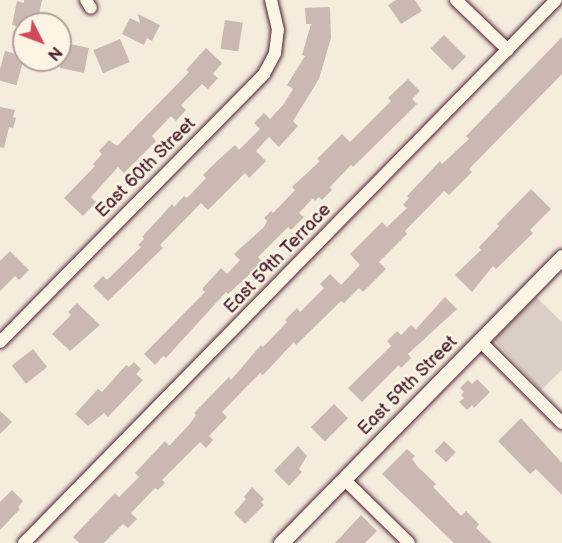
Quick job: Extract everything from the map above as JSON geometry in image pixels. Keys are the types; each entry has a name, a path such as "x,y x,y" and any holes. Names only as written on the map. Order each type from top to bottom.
{"street":[{"name":"East 60th Street","path":"0,342 264,74 274,53 278,30 272,0"},
{"path":"456,0 508,50"},
{"name":"East 59th Terrace","path":"24,543 556,0"},
{"name":"East 59th Street","path":"281,543 562,257"},
{"path":"480,341 562,423"},
{"path":"344,479 409,543"}],"shaded area":[{"path":"536,297 562,322 562,370 541,390 495,341 495,338"}],"building":[{"path":"24,0 42,0 40,12 15,12 17,1 24,3"},
{"path":"396,0 415,0 422,11 401,24 388,5"},
{"path":"330,7 331,38 319,79 293,121 298,126 279,147 269,137 256,151 266,161 249,178 245,173 208,210 201,203 160,245 163,248 108,301 93,286 103,276 107,280 141,247 138,245 144,239 142,237 172,204 174,207 184,196 187,198 206,178 203,175 216,162 235,145 239,150 260,129 254,123 264,113 270,119 283,105 293,89 287,85 305,56 302,55 311,24 306,24 305,8"},
{"path":"138,14 160,25 152,41 147,38 144,45 122,34 130,18 140,23"},
{"path":"225,20 243,23 238,51 220,49"},
{"path":"444,35 466,57 452,70 431,48"},
{"path":"562,37 562,74 469,169 472,172 449,195 444,191 405,231 407,234 379,262 386,269 363,292 359,288 344,303 341,301 296,345 294,342 263,375 260,373 222,412 227,417 209,436 213,440 206,448 200,442 162,480 165,483 158,490 155,488 131,513 137,519 128,528 123,524 104,543 79,543 73,537 115,493 119,497 139,477 135,473 165,441 169,446 188,426 196,415 194,413 229,377 231,380 261,345 263,347 287,322 285,320 297,308 300,312 324,288 320,284 330,274 341,285 360,265 350,254 382,222 387,227 407,208 403,205 409,198 407,196 440,161 442,164 469,139 466,136"},
{"path":"120,39 130,62 103,73 93,50"},
{"path":"72,44 89,48 84,73 72,70"},
{"path":"206,48 222,63 213,74 218,78 208,89 202,84 181,105 186,110 176,121 171,116 152,136 156,141 124,173 118,167 91,197 96,202 83,216 64,198 95,166 93,164 102,154 99,151 109,140 117,146 189,72 186,70"},
{"path":"5,51 12,53 12,72 20,72 17,85 0,81 0,70"},
{"path":"408,79 420,91 412,99 417,104 353,167 351,165 330,187 332,190 322,200 319,197 315,201 313,198 299,213 304,217 291,230 288,227 258,257 263,262 228,294 226,292 166,358 163,356 155,365 144,354 205,292 202,289 221,268 227,274 240,260 234,254 264,227 267,221 264,218 271,211 273,213 295,190 292,187 320,161 317,159 342,134 350,142 391,101 388,98"},
{"path":"0,107 15,110 13,117 16,118 13,128 9,127 4,148 0,147"},
{"path":"531,189 551,209 530,230 533,233 496,269 493,266 472,292 455,275 481,250 479,247 499,226 497,224"},
{"path":"10,251 29,270 19,280 15,276 0,291 0,261"},
{"path":"445,297 457,309 408,354 411,358 401,368 399,365 362,402 348,388 391,346 387,341 397,331 401,335 411,325 416,329"},
{"path":"77,303 100,325 70,351 52,334 71,315 68,312"},
{"path":"33,349 47,367 26,384 12,366"},
{"path":"134,362 141,369 136,374 143,380 108,417 104,413 88,426 75,414 98,389 102,392 126,365 129,367"},
{"path":"477,379 490,392 474,408 472,405 467,410 459,402 464,398 461,395 464,392 460,388 468,380 472,384"},
{"path":"334,404 348,418 325,441 311,427"},
{"path":"0,411 12,422 0,434"},
{"path":"521,418 562,463 562,495 536,469 530,474 498,441"},
{"path":"444,441 456,452 446,462 434,451"},
{"path":"298,446 307,456 299,469 302,472 289,486 274,471"},
{"path":"407,449 415,456 412,459 417,466 436,484 433,487 461,516 466,511 479,524 476,528 492,543 454,543 382,474"},
{"path":"252,487 264,499 261,502 264,505 245,524 234,513 246,499 244,497"},
{"path":"12,490 23,501 18,507 20,509 0,530 0,502"},
{"path":"361,515 377,531 365,543 335,543"}]}
